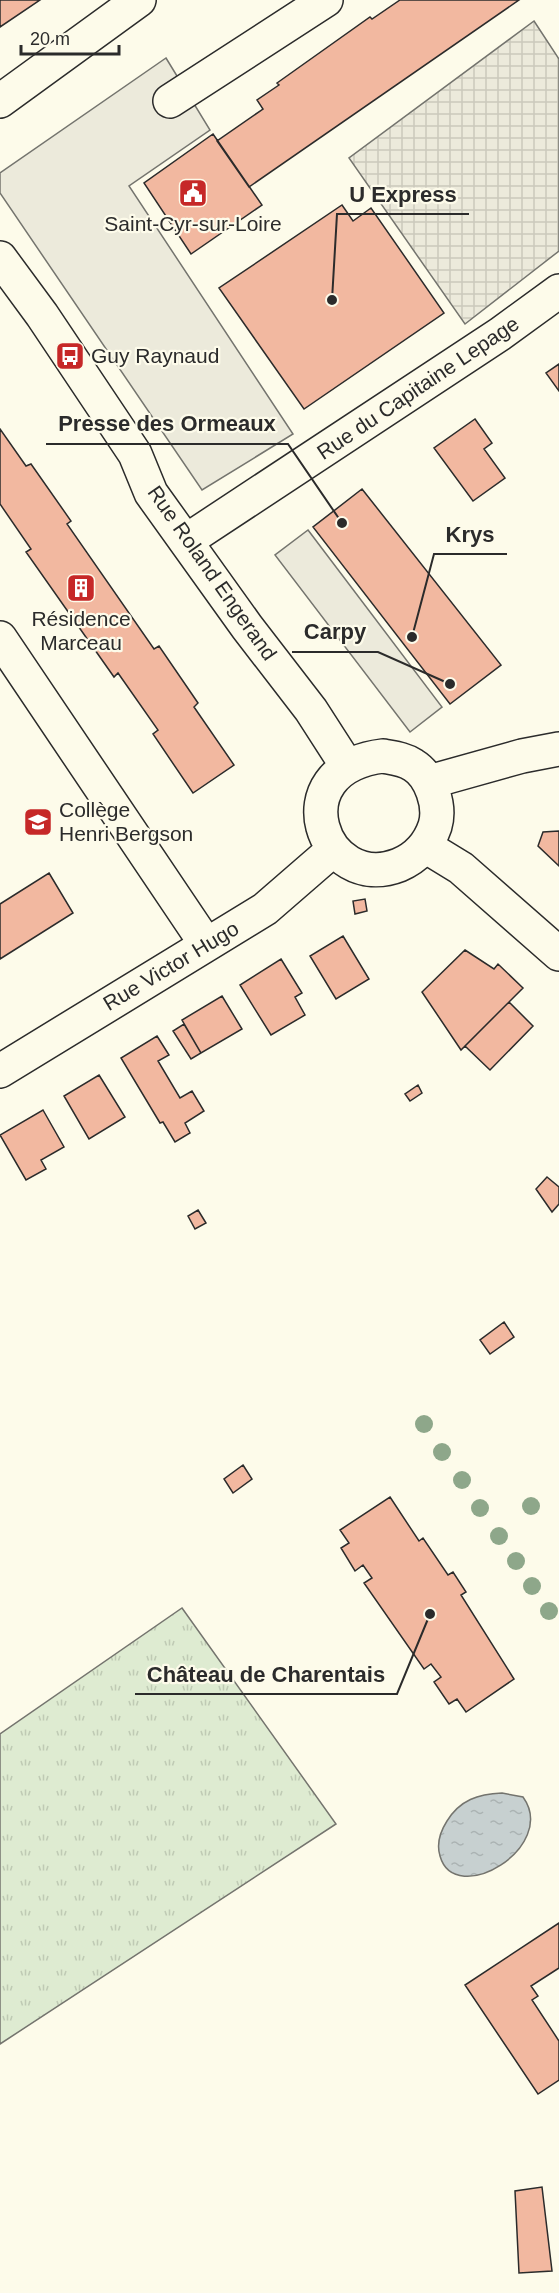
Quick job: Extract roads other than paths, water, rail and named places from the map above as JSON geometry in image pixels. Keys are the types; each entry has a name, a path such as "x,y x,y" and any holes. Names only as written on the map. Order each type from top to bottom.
{"street":[{"path":"0,100 139,0"},
{"path":"170,101 326,0"},
{"name":"Rue Roland Engerand","path":"0,258 42,315 135,454 151,493 311,710 347,766"},
{"name":"Rue du Capitaine Lepage","path":"186,541 471,354 559,291"},
{"path":"0,638 206,944"},
{"path":"429,782 522,756 559,749"},
{"path":"383,756 398,758 415,765 429,782 436,801 435,825 425,846 410,861 390,868 370,869 350,862 333,850 321,828 320,803 329,783 347,766 364,758 383,756"},
{"path":"425,846 469,875 559,954"},
{"name":"Rue Victor Hugo","path":"0,1071 265,909 333,850"}],"water":[{"path":"502,1793 523,1797 530,1816 527,1835 517,1852 501,1865 482,1874 464,1876 449,1871 440,1856 438,1847 447,1821 464,1803 477,1797"}],"place":[{"name":"Saint-Cyr-sur-Loire","path":"193,193"},
{"name":"U Express","path":"332,300"},
{"name":"Guy Raynaud","path":"70,356"},
{"name":"Presse des Ormeaux","path":"342,523"},
{"name":"Résidence Marceau","path":"81,588"},
{"name":"Krys","path":"412,637"},
{"name":"Carpy","path":"450,684"},
{"name":"Collège Henri Bergson","path":"38,822"},
{"name":"Château de Charentais","path":"430,1614"}]}
